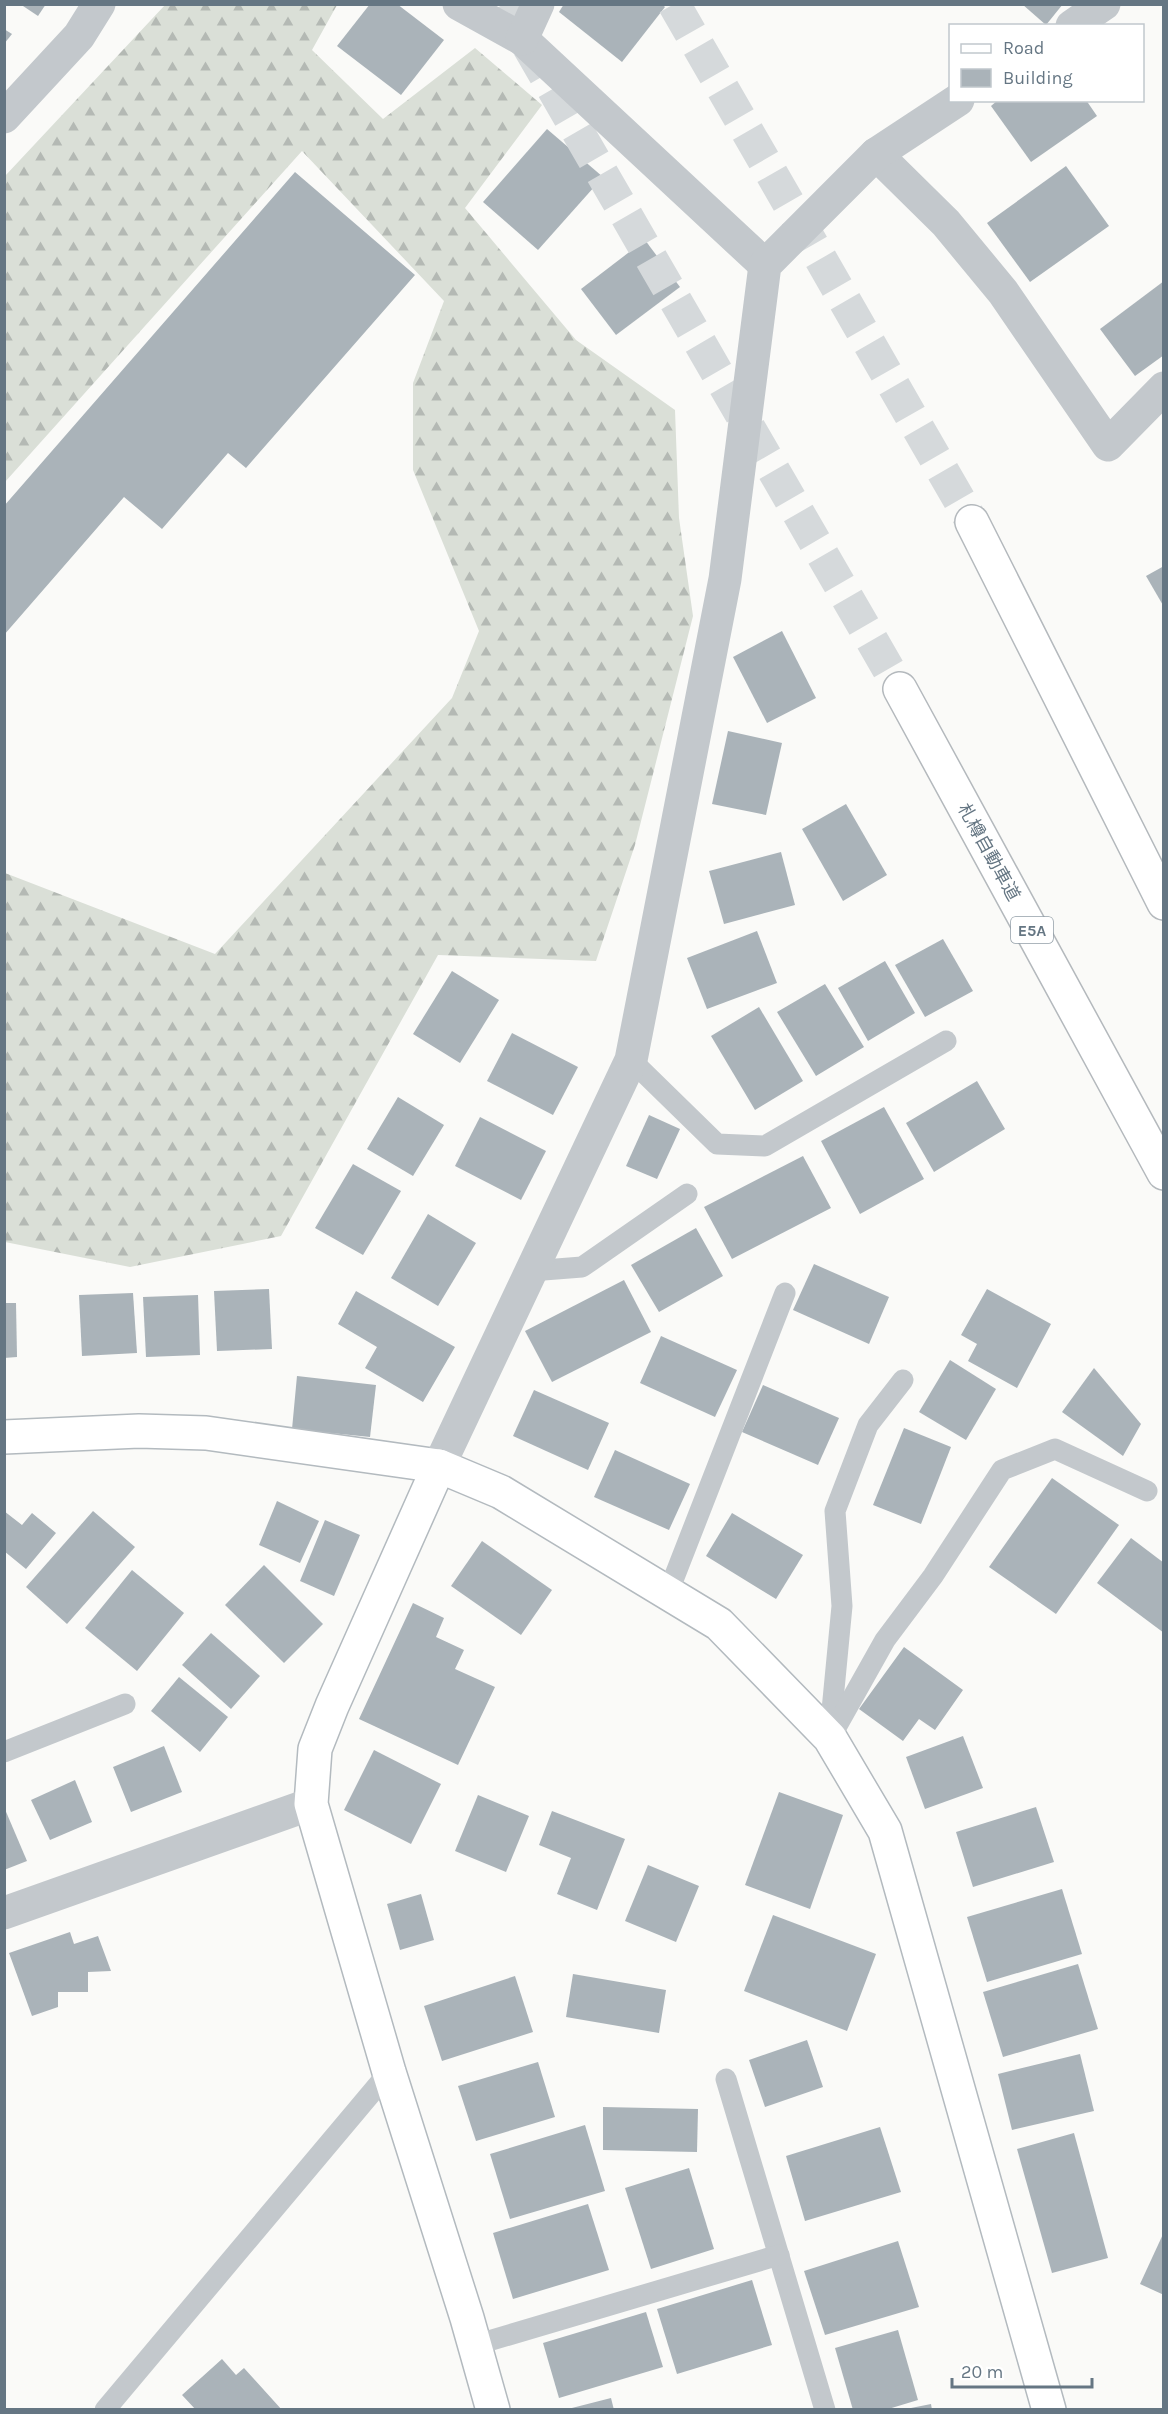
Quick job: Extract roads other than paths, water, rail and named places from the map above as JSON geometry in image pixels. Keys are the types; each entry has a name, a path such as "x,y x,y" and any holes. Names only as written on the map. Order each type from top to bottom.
{"main road":[{"path":"972,522 1164,903"},
{"name":"札樽自動車道","path":"900,689 1164,1173"},
{"path":"4,1437 139,1431 206,1433 439,1466 501,1492 719,1624 830,1738 885,1831 1049,2409"},
{"path":"439,1466 315,1749 311,1804 389,2072 493,2409"}],"street":[{"path":"4,117 79,36 99,4"},
{"path":"459,4 522,39 765,265"},
{"path":"522,39 538,4"},
{"path":"1075,24 1104,4"},
{"path":"439,1466 631,1060 726,579 765,265 876,154 955,102"},
{"path":"876,154 946,224 1003,292 1108,445 1164,388"},
{"path":"4,1913 311,1804"}],"lane":[{"path":"631,1060 717,1144 765,1146 946,1041"},
{"path":"531,1271 582,1267 687,1194"},
{"path":"668,1593 784,1293"},
{"path":"830,1738 842,1606 836,1511 868,1425 903,1380"},
{"path":"830,1738 885,1640 933,1576 1002,1470 1055,1449 1147,1491"},
{"path":"4,1752 125,1704"},
{"path":"105,2409 389,2072"},
{"path":"726,2079 825,2409"},
{"path":"475,2345 779,2255"}],"tunnel":[{"path":"504,4 900,689"},
{"path":"674,4 972,522"}]}
